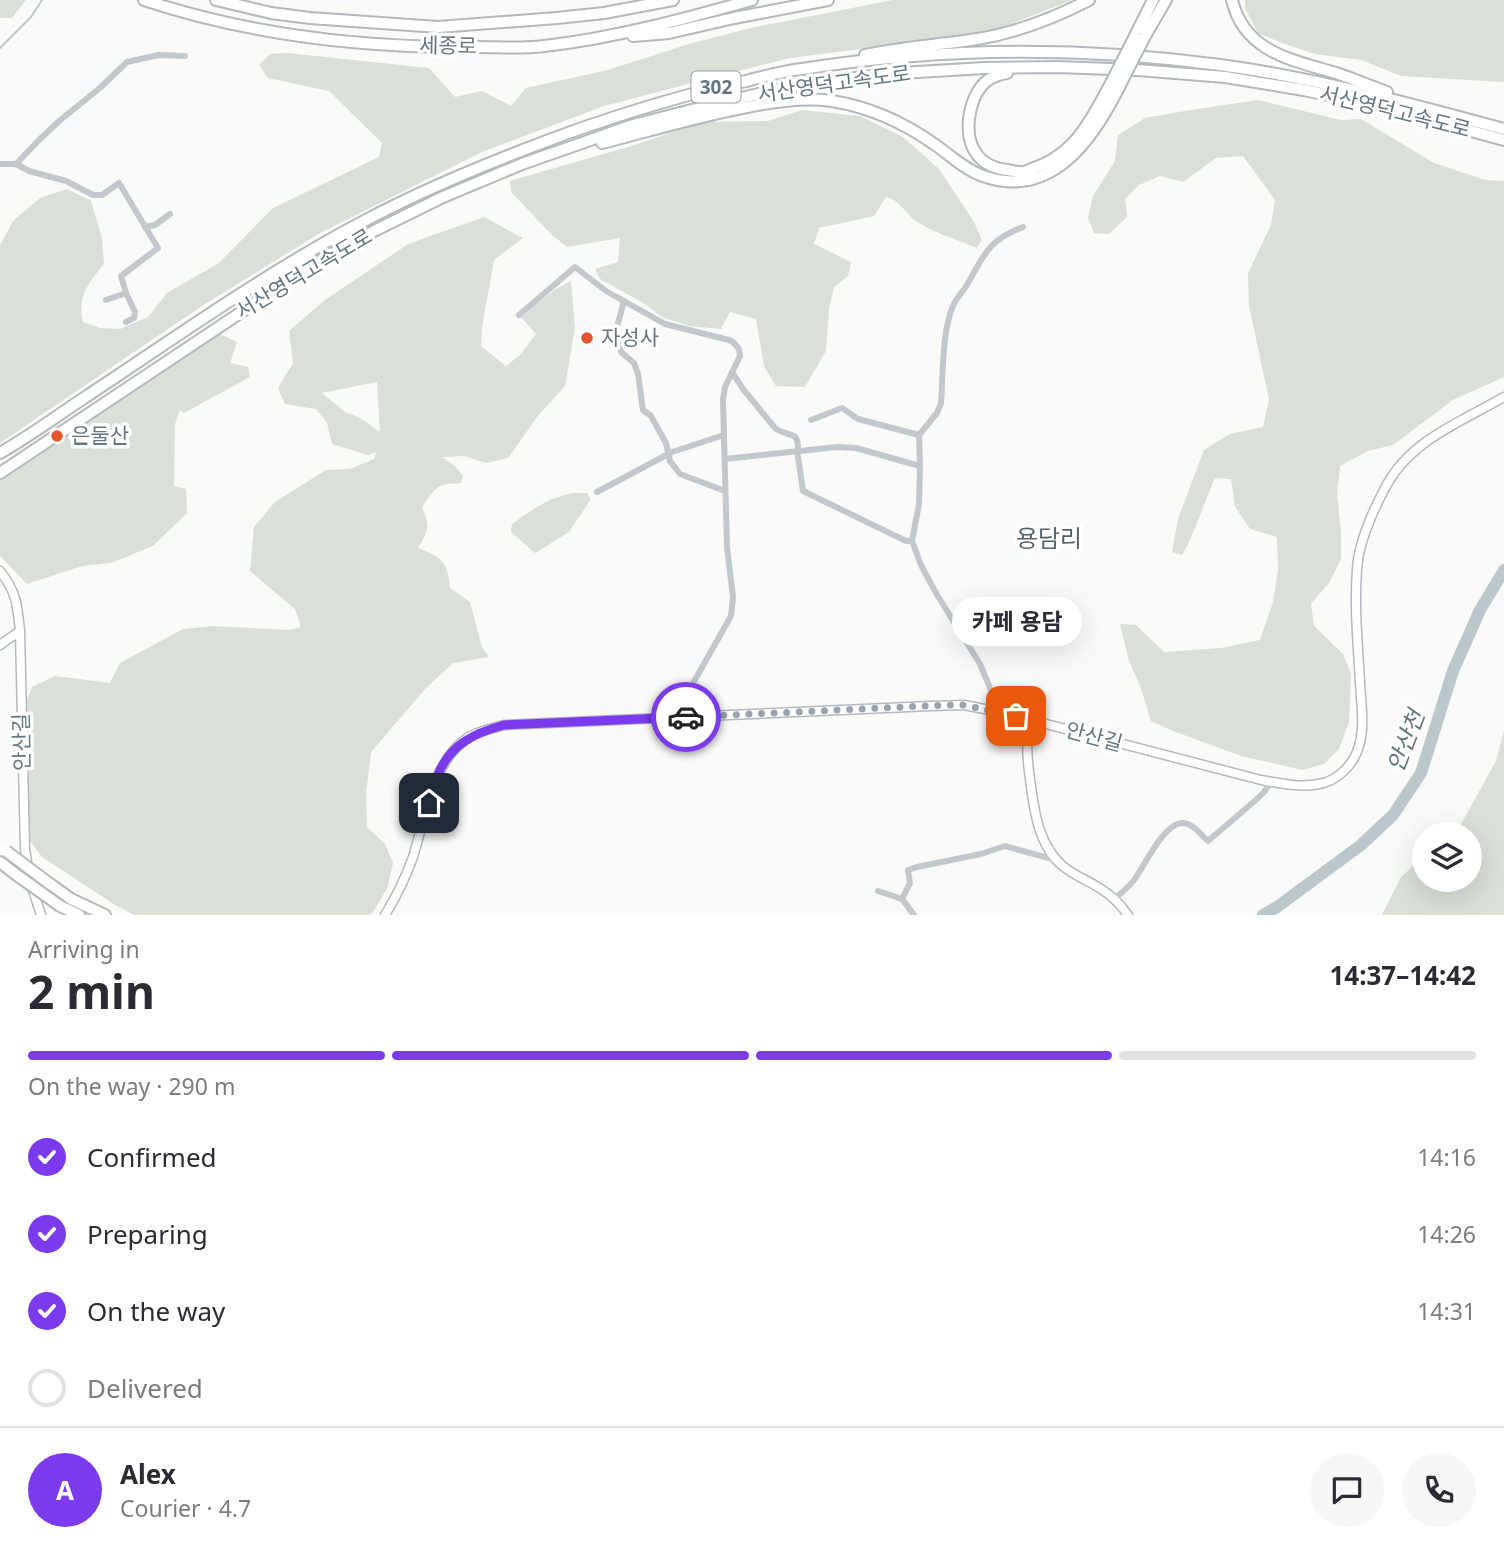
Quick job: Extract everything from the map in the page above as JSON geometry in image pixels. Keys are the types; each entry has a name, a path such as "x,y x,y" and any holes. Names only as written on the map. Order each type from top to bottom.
{"highway":[{"name":"세종로","path":"144,0 253,29 352,42 442,48 540,47 602,38 752,0"},
{"name":"세종로","path":"216,0 271,13 310,18 438,27 557,19 673,0"},
{"path":"654,4 666,0"},
{"path":"602,38 669,33 828,0"},
{"path":"798,69 892,49 979,39 1033,25 1088,0"},
{"path":"1057,67 999,74 985,81 968,114 969,136 975,153 989,165 1024,172 1049,163 1080,136 1115,85 1140,36 1153,0"},
{"path":"1140,36 1166,0"},
{"path":"1232,0 1242,26 1261,46 1284,58 1340,74 1443,112"},
{"name":"서산영덕고속도로","path":"5,451 299,258 368,219 424,192 514,153 626,112 708,89 798,69 896,57 981,51 1136,55 1304,80 1384,97 1504,129"},
{"name":"서산영덕고속도로","path":"0,473 306,269 443,197 522,164 633,125 802,84 901,73 984,68 1057,67 1225,77 1384,107 1504,140"},
{"path":"522,164 719,113 794,99 865,107 902,124 982,176 1011,182 1042,177 1070,159 1094,132 1109,108 1115,85"},
{"path":"4,858 105,915"},
{"path":"4,858 60,906 79,915"}],"street":[{"path":"16,164 48,131 127,62 159,55 186,56"},
{"path":"0,164 16,164 29,171 66,181 93,195 102,195 119,183 158,248 121,276 135,312 134,318 126,322"},
{"path":"145,227 155,225 170,214"},
{"path":"1000,712 980,664 936,593 912,541 919,504 919,435 937,413 941,403 947,333 953,305 968,285 983,255 994,243 1023,227"},
{"path":"519,315 575,267 606,291 666,324 729,340 739,349 740,356 725,387 723,400 727,547 733,597 731,616 692,685 678,717"},
{"path":"106,300 126,293"},
{"path":"624,301 617,331 621,352 634,363 643,410 651,416 666,443 670,461 680,474 725,491"},
{"path":"732,372 775,428 797,438 803,491 906,541 912,541"},
{"name":"안산길","path":"385,915 412,859 436,777 455,748 468,737 504,725 964,705 1033,720 1271,782 1293,786 1319,785 1333,780 1352,762 1359,746 1363,722 1355,610 1357,569 1359,553 1384,489 1397,468 1423,442 1504,397"},
{"path":"811,420 842,408 858,419 919,435"},
{"path":"597,492 669,453 723,435"},
{"path":"724,459 836,447 856,448 920,466"},
{"name":"안산길","path":"0,571 11,586 17,603 25,849 30,881 41,915"},
{"path":"0,645 20,631"},
{"path":"1033,720 1028,737 1028,762 1033,805 1048,849 1066,869 1103,890 1120,904 1128,915"},
{"path":"1114,899 1135,879 1169,829 1184,823 1192,826 1208,841 1257,799 1271,782"},
{"path":"902,899 910,883 908,870 917,867 981,854 1005,846 1056,860"},
{"path":"878,891 902,899 914,915"}],"shaded area":[{"path":"0,0 26,0 12,18 0,18"},
{"path":"893,0 1072,0 1008,25 955,37 790,58 719,76 604,106 482,152 320,233 202,306 0,443 0,245 13,221 40,198 67,189 91,201 102,238 104,264 85,291 83,322 100,328 120,329 148,317 167,293 219,263 273,208 379,157 382,143 329,91 268,78 259,65 270,54 287,53 429,68 455,97 482,91 511,106 526,88 608,70 689,44 755,27"},
{"path":"1245,0 1504,0 1504,82 1401,76 1361,60 1315,54 1258,33 1245,8"},
{"path":"1258,100 1341,120 1361,119 1434,163 1485,180 1504,181 1504,377 1453,400 1393,445 1368,451 1340,466 1337,494 1341,559 1329,583 1311,604 1314,626 1343,654 1351,674 1349,722 1339,749 1324,764 1303,770 1241,756 1151,721 1129,661 1120,624 1136,625 1164,652 1221,648 1260,640 1273,602 1278,570 1277,537 1250,529 1235,507 1231,479 1215,478 1182,555 1172,552 1178,519 1204,450 1230,434 1263,427 1269,400 1249,306 1248,273 1271,225 1275,200 1243,156 1216,158 1183,182 1160,176 1139,185 1125,199 1127,217 1109,234 1094,233 1088,218 1093,196 1115,161 1118,135 1145,118"},
{"path":"802,110 860,116 903,137 939,169 974,222 982,240 977,248 933,230 917,222 897,202 886,197 874,216 819,228 814,244 851,262 848,276 834,287 829,310 826,351 805,387 776,386 764,366 756,319 730,312 721,329 689,326 662,317 645,304 600,279 595,269 618,262 620,238 567,247 511,192 510,181 703,122 768,121"},
{"path":"484,217 523,238 494,260 482,327 481,346 506,366 521,354 536,334 521,317 554,290 571,281 575,328 565,386 537,417 508,458 486,463 464,456 442,457 463,476 461,483 439,486 422,507 427,528 418,548 442,561 450,588 470,602 482,647 489,657 453,663 426,688 371,752 366,794 367,827 385,844 393,863 387,889 369,915 134,915 42,857 29,840 27,700 32,687 55,676 110,683 120,663 183,629 213,626 289,630 301,627 295,609 250,571 254,527 275,502 326,470 350,469 374,459 376,452 368,455 332,444 327,423 316,409 285,404 278,388 293,363 289,331 325,300 408,244","holes":["377,382 380,432 360,418 345,412 322,393"]},
{"path":"220,334 237,342 230,363 248,367 250,377 184,413 180,410 175,424 174,486 186,489 187,513 153,546 111,563 82,566 27,584 0,556 0,481"},
{"path":"573,493 587,493 591,499 569,532 535,553 511,532 512,524 533,509"},
{"path":"1504,731 1504,915 1382,915 1401,877 1412,867 1412,892 1482,892 1482,822 1462,822 1496,761"}],"waterway":[{"path":"0,48 31,17 42,0"},
{"name":"안산천","path":"1263,915 1361,845 1393,815 1421,773 1453,671 1480,610 1504,570"}],"way so far":[{"path":"686,717 948,705 964,705 1016,716"}],"place":[{"name":"자성사","path":"587,338"},
{"name":"은둘산","path":"57,436"},
{"name":"카페 용담","path":"1016,716"}],"district":[{"name":"용담리","path":"1049,539"}],"route":[{"path":"429,803 436,777 455,748 468,737 486,730 504,725 686,717"}]}
